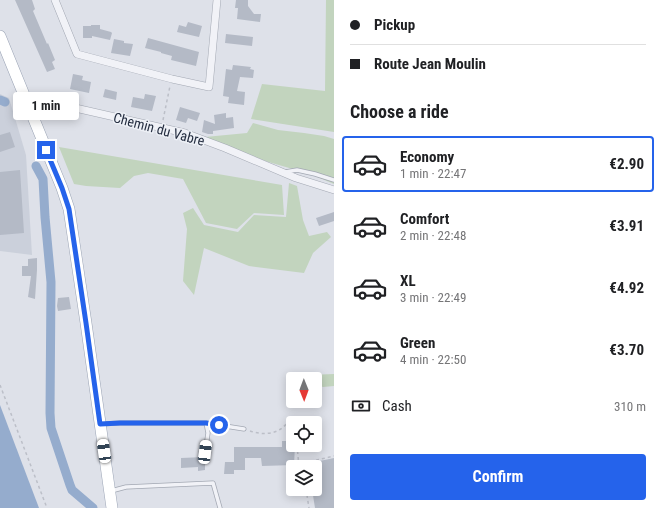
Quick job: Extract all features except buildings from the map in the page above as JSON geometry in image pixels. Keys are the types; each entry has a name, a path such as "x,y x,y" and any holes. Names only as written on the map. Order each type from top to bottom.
{"main road":[{"path":"0,36 62,188 69,209 112,508"}],"street":[{"path":"55,0 77,54 209,87 217,0"},
{"name":"Chemin du Vabre","path":"25,98 49,102 185,133 334,190"}],"lane":[{"path":"284,172 297,170 334,180"},
{"path":"100,424 206,423 244,429"},
{"path":"205,452 208,433 206,423"},
{"path":"110,492 126,487 213,483 220,508"}],"path":[{"path":"161,128 172,78"},
{"path":"0,384 47,508"},
{"path":"244,429 258,434 271,433 279,430 286,424"},
{"path":"317,460 334,456"},
{"path":"307,496 308,508"}],"shaded area":[{"path":"0,94 9,98 26,155 32,255 0,251"}],"green space":[{"path":"326,0 334,0 334,132 251,119 262,84 325,91"},
{"path":"253,123 278,130 324,136 334,139 334,184 310,174 265,161 205,137 247,133"},
{"path":"59,147 282,185 284,215 254,213 237,229 206,223 183,179 148,173 134,176 120,188 74,184"},
{"path":"289,183 297,186 303,220 309,236 327,232 331,237 313,253 304,273 249,266 204,248 194,295 183,281 187,229 183,213 193,208 204,225 238,232 254,215 286,217"},
{"path":"322,374 334,374 334,386 322,387"}],"water":[{"path":"0,405 39,508 0,508"}],"waterway":[{"path":"0,100 5,102"},
{"path":"36,166 43,179 51,282 51,428 72,490 93,508"}],"route":[{"path":"46,150 69,209 100,424 206,423 219,425"}]}
